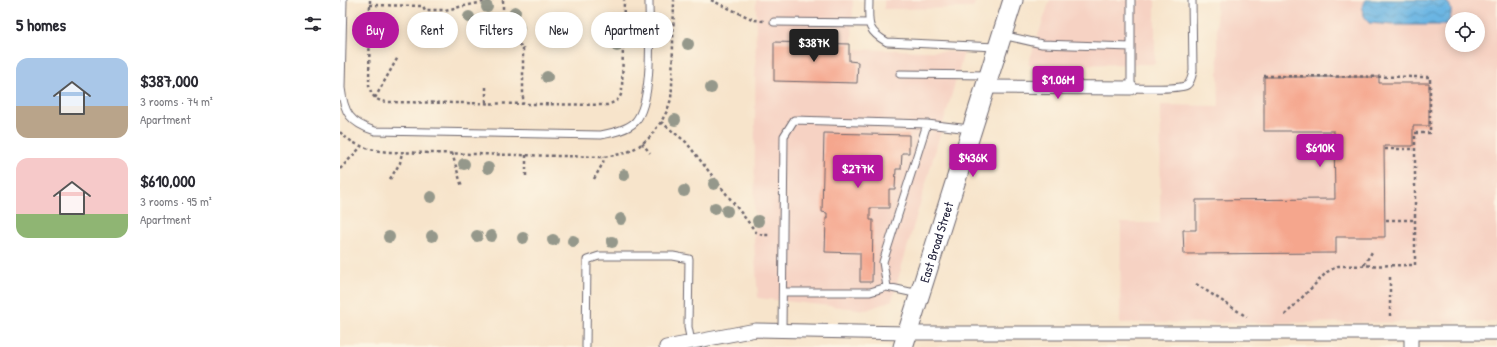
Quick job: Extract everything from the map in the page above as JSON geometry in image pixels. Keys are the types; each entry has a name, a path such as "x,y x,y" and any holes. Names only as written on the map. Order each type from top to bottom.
{"street":[{"name":"East Broad Street","path":"905,340 1013,0"},
{"path":"988,81 1131,88"},
{"path":"666,347 756,330 782,330 905,340 1497,333"},
{"path":"1411,333 1412,347"}],"lane":[{"path":"343,0 341,88 346,111 353,121 362,127 375,131 601,135 621,130 635,122 643,110 647,93 649,0"},
{"path":"869,0 869,23 876,36 887,42 1000,41 1131,47"},
{"path":"1131,0 1131,88 1180,88 1188,84 1193,71 1192,0"},
{"path":"774,22 869,23"},
{"path":"900,74 988,81"},
{"path":"782,330 784,136 794,120 928,124 973,129"},
{"path":"887,287 883,262 928,124"},
{"path":"586,347 588,260 599,256 673,256 689,259 688,327 692,342"},
{"path":"783,292 870,292 887,287 919,294"}],"path":[{"path":"370,0 369,85 370,91 375,98 387,102 607,105 618,100 621,95 623,48"},
{"path":"473,4 478,0"},
{"path":"370,4 423,6 425,10 445,10 493,0"},
{"path":"503,0 503,36 523,47 523,104"},
{"path":"624,0 624,12"},
{"path":"711,0 754,20"},
{"path":"375,98 398,57"},
{"path":"1264,76 1430,77 1430,133 1415,133 1415,265 1345,265 1333,268 1283,317"},
{"path":"486,87 486,104"},
{"path":"661,122 686,142 756,232 762,235"},
{"path":"642,143 650,153"},
{"path":"340,168 361,147"},
{"path":"1385,149 1415,149"},
{"path":"390,179 400,162 402,152"},
{"path":"452,153 462,187"},
{"path":"526,155 526,177"},
{"path":"594,179 604,157"},
{"path":"1386,220 1415,220"},
{"path":"1364,265 1372,252"},
{"path":"1390,277 1390,316"},
{"path":"1196,284 1247,317"}],"shaded area":[{"path":"756,0 853,0 852,49 964,52 892,300 867,310 758,298 754,243"},
{"path":"884,0 976,0 973,8 884,9"},
{"path":"1050,0 1155,0 1155,64 1028,65"},
{"path":"1216,0 1497,0 1497,322 1120,323 1121,223 1160,223 1161,105 1219,106"}],"water":[{"path":"1366,0 1443,0 1449,4 1451,12 1445,12 1445,25 1393,25 1369,23 1362,9"}],"building":[{"path":"774,42 849,44 849,61 858,62 857,83 774,81"},
{"path":"1264,77 1379,77 1379,83 1429,83 1429,126 1413,126 1413,146 1384,146 1385,237 1336,237 1336,253 1184,254 1183,230 1196,230 1196,200 1335,199 1334,131 1264,131"},
{"path":"824,133 909,135 909,153 902,153 901,169 896,169 895,189 889,189 889,208 870,208 870,220 873,220 872,282 860,282 860,253 825,252 827,213 822,212"}]}
